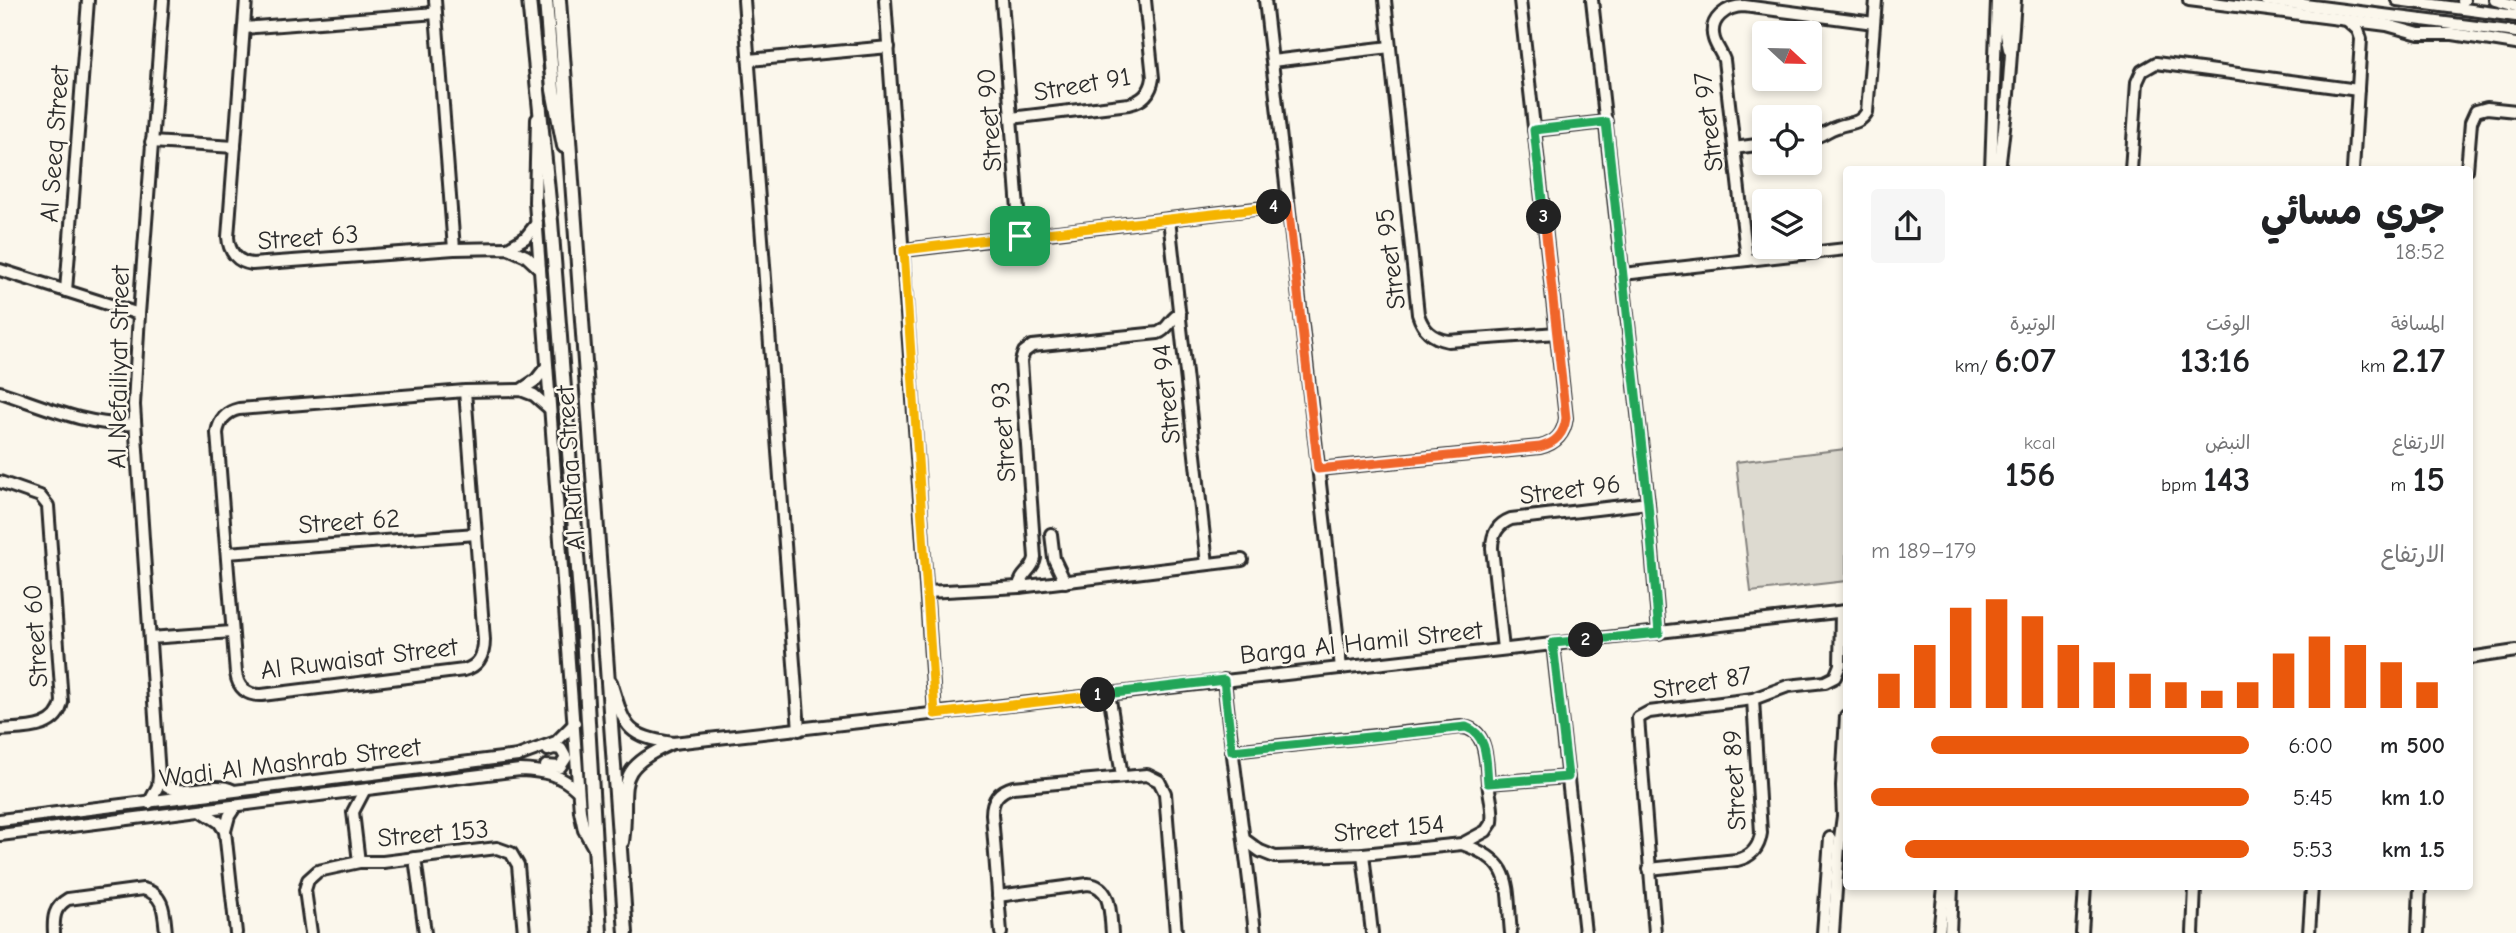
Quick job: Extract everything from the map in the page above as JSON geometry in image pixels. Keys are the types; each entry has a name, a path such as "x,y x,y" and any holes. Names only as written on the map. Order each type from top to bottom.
{"main road":[{"name":"Al Rufaa Street","path":"530,0 551,221 582,619 600,933"},
{"path":"545,0 556,111 572,173"},
{"name":"Al Rufaa Street","path":"559,0 626,933"}],"street":[{"name":"Al Seeq Street","path":"66,291 88,0"},
{"name":"Al Nefailiyat Street","path":"149,803 158,786 159,776 135,424 139,314 163,0"},
{"name":"Street 63","path":"246,0 228,241 231,251 242,262 252,264 454,249 508,248"},
{"path":"435,0 454,249"},
{"path":"744,0 799,730"},
{"path":"885,0 935,714"},
{"name":"Street 90","path":"1002,0 1020,236"},
{"name":"Street 91","path":"1011,118 1129,104 1144,97 1151,88 1153,78 1145,0"},
{"path":"1265,0 1341,668"},
{"name":"Street 95","path":"1385,0 1421,323 1432,335 1448,341 1557,333"},
{"path":"1318,469 1540,447 1552,443 1560,435 1566,418 1520,0"},
{"path":"1592,0 1648,503 1659,633"},
{"path":"1822,135 1837,126 1857,123 1867,111 1876,0"},
{"path":"1991,166 1997,0"},
{"path":"2189,0 2516,32"},
{"path":"2266,0 2337,14 2355,26 2361,39 2353,166"},
{"path":"2397,0 2516,16"},
{"path":"2463,0 2477,11"},
{"path":"2495,0 2516,6"},
{"path":"1998,166 2011,54 2005,30 2014,1"},
{"name":"Street 97","path":"1746,260 1724,60 1713,36 1714,24 1723,12 1736,6 1874,23"},
{"path":"244,27 436,13"},
{"path":"2348,21 2378,24 2419,34 2453,34 2516,44"},
{"path":"2403,30 2435,22"},
{"path":"2361,39 2378,24"},
{"path":"748,60 889,47"},
{"path":"1272,61 1390,47"},
{"path":"2131,166 2137,82 2142,72 2156,63 2358,90"},
{"name":"Al Rufaa Street","path":"540,99 534,161 537,223 578,791 584,830 597,853"},
{"path":"2467,166 2471,122 2476,110 2487,108 2516,111"},
{"path":"1534,130 1606,122"},
{"path":"151,142 235,147"},
{"path":"1734,148 1752,146"},
{"path":"904,250 1288,205"},
{"name":"Street 94","path":"1169,219 1207,564"},
{"path":"508,248 525,238 537,223"},
{"path":"508,248 526,256 540,269"},
{"path":"1622,274 1843,249"},
{"path":"0,270 139,314"},
{"name":"Street 93","path":"1019,587 1021,579 1034,565 1035,558 1021,361 1024,352 1032,346 1158,333 1180,314"},
{"path":"521,390 536,380 547,366"},
{"path":"521,390 534,395 550,409"},
{"name":"Al Ruwaisat Street","path":"465,391 484,646 478,662 470,668 253,695 240,687 236,678 232,632 217,433 219,423 230,412 239,409 465,391 521,390"},
{"path":"0,392 95,423 135,424"},
{"name":"Street 60","path":"0,730 47,724 58,716 62,702 48,506 40,496 2,486"},
{"name":"Street 96","path":"1503,649 1492,548 1493,537 1498,528 1511,519 1648,503"},
{"name":"Street 62","path":"226,553 476,534"},
{"path":"1051,534 1054,559 1065,582"},
{"path":"927,592 1019,587 1242,560"},
{"name":"Barga Al Hamil Street","path":"607,668 622,716 630,729 646,739 673,743 1843,612"},
{"name":"Street 87","path":"1655,933 1638,718 1650,712 1753,699 1780,688 1825,682 1835,677 1840,666 1843,626"},
{"name":"Al Ruwaisat Street","path":"150,638 232,632"},
{"path":"1553,643 1585,933"},
{"path":"2473,657 2516,651"},
{"path":"1224,680 1255,933"},
{"path":"1109,693 1122,776"},
{"name":"Street 89","path":"1649,869 1742,859 1752,853 1759,844 1761,833 1753,699"},
{"name":"Wadi Al Mashrab Street","path":"0,820 518,756 556,742 575,723"},
{"path":"1232,751 1466,727 1475,732 1484,746 1488,783 1568,777"},
{"name":"Barga Al Hamil Street","path":"621,857 625,830 624,791 628,777 634,765 642,758 673,743"},
{"path":"518,756 558,748 564,751 566,758 563,765 557,768 536,766 520,770"},
{"path":"1843,768 1843,796"},
{"name":"Wadi Al Mashrab Street","path":"0,835 520,770 543,771 556,775 578,791"},
{"path":"159,776 165,786 173,790 217,785 235,791"},
{"path":"1001,933 992,814 997,796 1013,787 1122,776 1151,776 1164,788 1176,933"},
{"name":"Street 154","path":"1245,840 1259,851 1275,858 1363,854 1462,845 1486,831 1493,816 1488,783"},
{"name":"Street 153","path":"359,862 353,812 364,790"},
{"name":"Street 153","path":"332,794 353,812"},
{"path":"235,807 225,831 236,933"},
{"path":"202,811 219,822 225,831"},
{"path":"1833,933 1839,846 1843,826"},
{"path":"1823,933 1830,838"},
{"path":"1462,845 1488,855 1504,873 1511,933"},
{"name":"Street 153","path":"311,933 305,890 310,877 318,871 359,862 383,862 497,848 511,853 518,864 524,933"},
{"path":"1363,854 1372,933"},
{"path":"415,858 425,933"},
{"path":"999,896 1096,885 1107,896 1112,933"},
{"path":"54,933 55,913 68,899 142,889 153,892 160,900 166,933"},
{"path":"1939,933 1944,890"},
{"path":"1950,933 1952,890"},
{"path":"2082,933 2085,890"},
{"path":"2193,933 2195,890"},
{"path":"2309,933 2312,890"},
{"path":"2418,933 2420,890"}],"shaded area":[{"path":"1843,449 1843,581 1751,592 1736,462"}],"route":[{"path":"1606,122 1648,503 1659,633 1553,643 1568,777 1488,783 1484,746 1475,732 1466,727 1232,751 1224,680 935,714 904,250 1020,236 1288,205 1318,469 1540,447 1552,443 1560,435 1566,418 1534,130 1606,122"}]}
